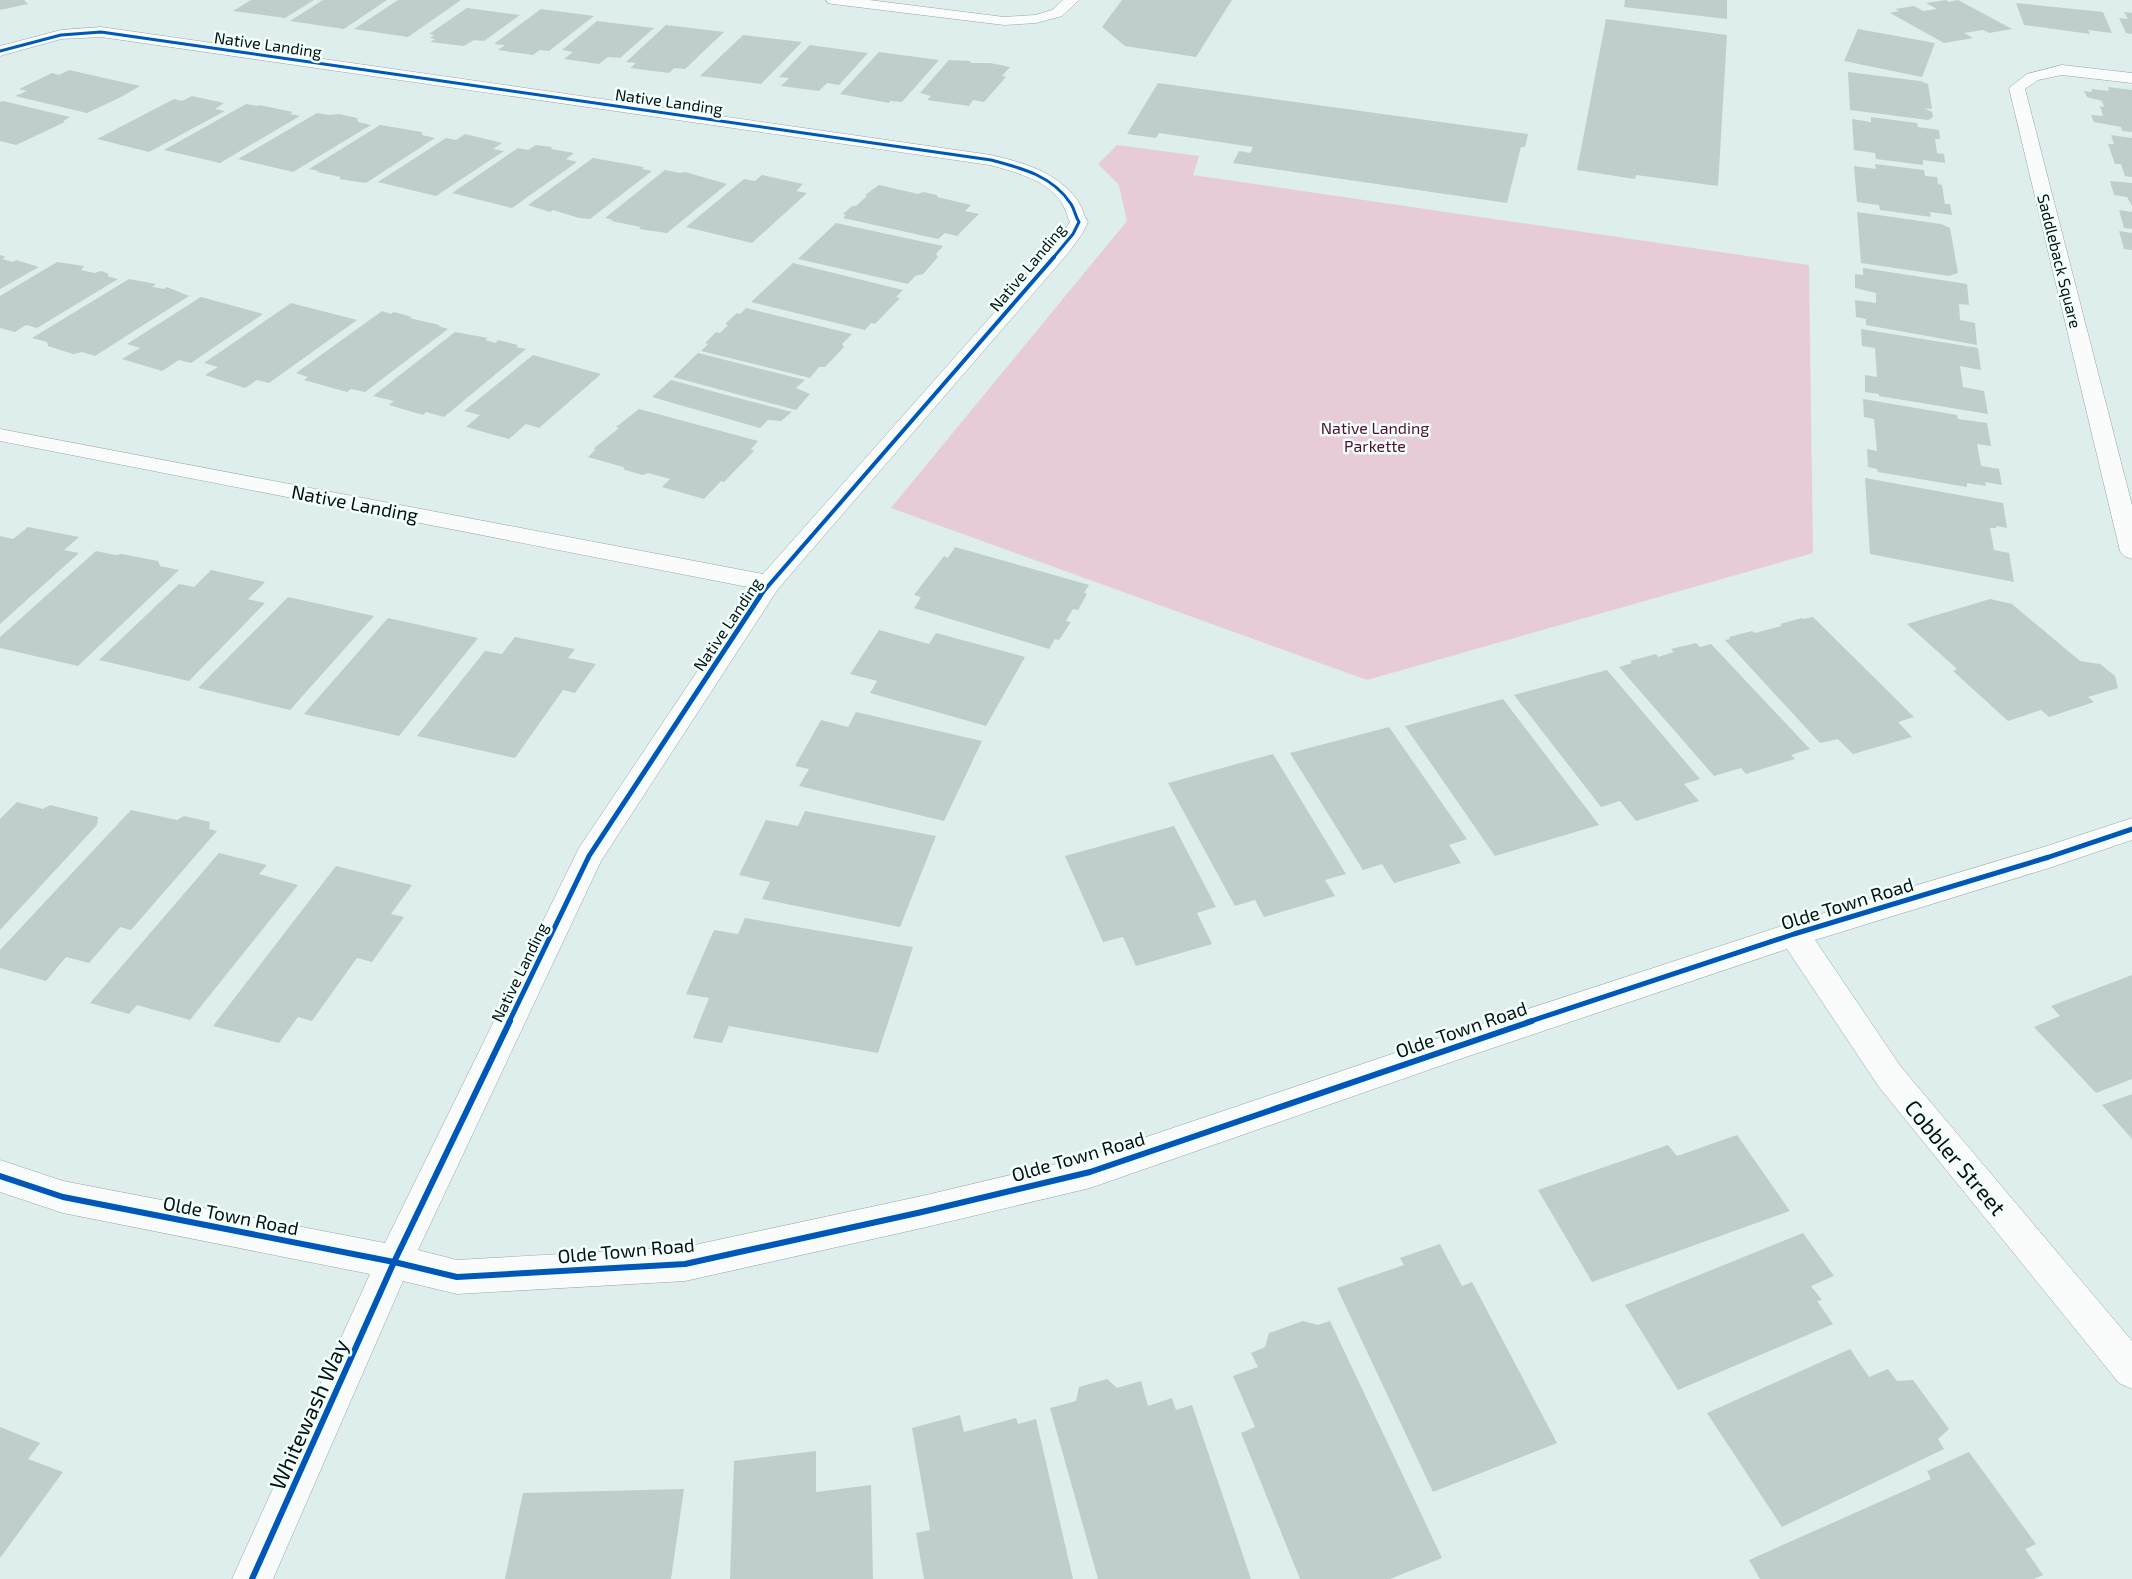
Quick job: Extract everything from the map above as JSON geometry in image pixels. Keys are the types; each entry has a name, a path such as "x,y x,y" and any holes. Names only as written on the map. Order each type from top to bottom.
{"street":[{"path":"833,0 1004,21 1036,20 1057,13 1072,0"},
{"path":"959,15 972,0"},
{"name":"Native Landing","path":"0,51 61,35 84,32 140,36 167,43 991,160 1031,170 1058,187 1073,207 1074,216 1079,222 1073,234 769,582 589,856 394,1262"},
{"name":"Saddleback Square","path":"2132,78 2062,70 2033,76 2017,88 2132,551"},
{"name":"Native Landing","path":"0,435 769,582"},
{"name":"Olde Town Road","path":"0,1176 63,1197 394,1262 458,1277 685,1264 922,1212 1090,1172 1456,1046 1794,934 2049,858 2132,829"},
{"name":"Cobbler Street","path":"1794,934 1890,1077 2132,1370"},
{"name":"Whitewash Way","path":"252,1579 394,1262"}],"green space":[{"name":"Native Landing Parkette","path":"1117,145 1199,156 1193,175 1809,265 1813,553 1367,680 891,508 1127,221 1119,185 1098,164"}],"building":[{"path":"0,0 24,0 28,4 0,10"},
{"path":"251,0 314,0 285,18 233,11"},
{"path":"323,0 387,0 344,29 290,21"},
{"path":"398,0 461,0 408,37 354,29"},
{"path":"1122,0 1232,0 1196,57 1125,46 1102,27"},
{"path":"1625,0 1727,0 1727,19 1624,7"},
{"path":"1946,0 1949,2 1958,0 2012,29 1989,33 1983,30 1964,33 1973,38 1944,43 1890,13 1899,11 1895,9 1914,6 1923,11 1937,9 1926,3"},
{"path":"2016,3 2103,12 2112,33 2088,30 2090,34 2024,25"},
{"path":"467,8 520,15 484,41 474,40 464,46 430,42 435,39 430,38 434,35 429,34"},
{"path":"541,9 594,16 549,51 540,50 533,55 498,50 505,45 494,44"},
{"path":"2124,12 2132,13 2132,34 2126,33 2119,18 2128,19"},
{"path":"1606,19 1727,35 1718,186 1636,175 1635,179 1577,170"},
{"path":"597,21 654,28 620,58 608,57 599,64 564,59 573,52 562,50"},
{"path":"666,25 724,32 685,69 674,68 669,73 630,68 636,63 626,62"},
{"path":"1858,29 1935,43 1922,77 1844,61"},
{"path":"743,35 802,42 761,84 700,76"},
{"path":"810,45 868,53 839,85 827,83 819,91 781,86 789,78 779,77"},
{"path":"879,52 939,60 902,102 890,101 889,103 840,94"},
{"path":"949,60 990,63 1010,67 1002,76 1006,77 984,102 973,100 969,106 927,100 931,96 920,93"},
{"path":"69,70 140,86 87,113 15,96 27,91 19,89 52,73 59,75"},
{"path":"1848,72 1920,81 1928,84 1932,109 1924,108 1932,112 1933,117 1928,120 1850,110"},
{"path":"1158,83 1528,134 1525,147 1521,147 1507,203 1233,163 1239,151 1250,153 1253,147 1159,133 1156,138 1127,134"},
{"path":"2108,87 2132,90 2132,132 2122,131 2121,127 2094,122 2091,115 2103,116 2100,106 2104,107 2102,101 2087,97 2084,91 2092,92 2091,89 2109,91"},
{"path":"192,96 224,103 215,109 225,111 149,152 97,139 174,99 182,101"},
{"path":"3,101 70,117 63,121 65,122 16,145 0,141 0,102"},
{"path":"246,104 293,112 290,114 300,116 220,163 164,150"},
{"path":"317,113 339,114 357,118 358,122 371,125 293,172 238,159"},
{"path":"1871,117 1917,123 1918,127 1939,130 1940,139 1935,139 1937,153 1944,154 1945,163 1923,160 1923,165 1876,159 1875,153 1854,150 1852,119 1871,122"},
{"path":"380,125 422,132 422,135 435,138 366,183 339,179 341,177 309,169"},
{"path":"465,134 502,143 493,149 504,151 436,196 378,182 446,138 456,140"},
{"path":"2111,135 2132,138 2132,177 2125,176 2121,164 2115,164 2108,144 2114,144"},
{"path":"536,145 574,153 566,159 577,162 512,208 452,193 518,148 528,150"},
{"path":"593,158 644,167 642,169 652,171 590,219 579,218 553,210 550,212 528,205"},
{"path":"1875,164 1924,170 1925,176 1937,177 1938,184 1942,185 1945,204 1950,204 1952,215 1930,212 1931,217 1880,210 1879,205 1857,202 1854,166 1876,169"},
{"path":"665,170 685,172 727,184 667,233 639,229 641,227 605,218"},
{"path":"762,175 803,184 796,191 807,193 752,243 686,227 744,179 755,181"},
{"path":"2110,181 2132,183 2132,206 2127,197 2114,195"},
{"path":"879,185 918,194 923,192 937,195 937,197 971,205 965,211 979,214 957,236 945,233 938,239 843,218 846,215 843,214 852,206 856,206 867,196 865,195"},
{"path":"2119,210 2132,212 2132,229 2124,228"},
{"path":"1857,212 1941,224 1950,228 1958,273 1949,276 1861,263"},
{"path":"836,223 943,246 936,254 938,257 923,274 915,276 908,284 798,259"},
{"path":"2119,231 2132,233 2132,250 2124,249"},
{"path":"0,255 6,257 2,259 13,262 16,260 39,267 0,289"},
{"path":"57,262 84,266 81,270 95,273 101,271 109,274 107,276 118,279 37,328 26,325 15,332 0,328 0,296"},
{"path":"793,263 903,290 896,297 900,298 875,324 871,323 865,330 751,302"},
{"path":"1863,268 1967,284 1969,305 1959,304 1960,320 1975,323 1977,345 1866,325 1866,319 1856,317 1855,300 1876,303 1876,293 1855,288 1855,274 1863,275"},
{"path":"129,279 156,284 152,287 164,289 167,287 189,296 95,356 82,352 73,354 48,346 47,342 32,338"},
{"path":"201,297 263,314 191,363 179,360 162,371 122,359 140,348 127,344"},
{"path":"291,303 357,320 269,383 257,380 245,388 205,375 218,367 204,363"},
{"path":"746,308 852,334 842,344 844,347 825,367 819,367 810,378 701,351 708,344 705,343 716,332 720,333 728,325 725,324"},
{"path":"382,311 391,314 394,312 448,329 365,392 351,389 347,392 304,380 308,377 296,373"},
{"path":"1861,329 1978,348 1981,370 1960,366 1963,387 1984,391 1988,414 1865,392 1865,375 1877,377 1875,348 1862,346"},
{"path":"455,332 488,338 485,340 496,343 498,340 526,349 444,417 426,412 423,415 389,405 394,401 373,396"},
{"path":"698,353 805,380 796,388 810,394 796,410 673,377"},
{"path":"533,355 601,374 539,428 526,424 509,439 466,427 480,415 464,411"},
{"path":"671,380 792,412 781,421 768,420 760,428 652,397"},
{"path":"1863,399 1957,415 1958,419 1987,423 1991,446 1977,444 1981,466 1999,469 2002,485 1985,482 1986,486 1967,483 1967,487 1878,472 1877,469 1868,467 1867,449 1877,451 1874,419 1864,417"},
{"path":"639,409 758,441 751,449 754,451 724,482 721,481 704,499 662,487 670,479 648,473 643,475 588,457 596,449 593,449 619,428 616,427"},
{"path":"1865,478 2003,503 2007,528 1996,526 1996,528 1990,528 1994,550 2009,553 2014,582 1870,554"},
{"path":"28,527 79,537 64,550 79,553 0,624 0,536 13,539"},
{"path":"955,547 1089,585 1084,593 1087,594 1078,610 1073,609 1066,621 1071,622 1059,640 1055,639 1049,649 914,608 921,597 914,595 944,556 948,558"},
{"path":"96,551 158,561 160,566 179,570 78,666 0,648 0,637"},
{"path":"211,570 265,582 248,599 265,603 189,681 99,660 179,584 194,587"},
{"path":"288,597 374,616 290,710 198,688"},
{"path":"1990,599 2012,604 2080,661 2100,664 2115,676 2118,688 2088,697 2094,702 2049,717 2041,710 2008,721 1953,671 1957,669 1907,624"},
{"path":"1813,617 1914,717 1898,722 1912,737 1853,754 1838,739 1820,743 1725,640 1730,639 1729,637 1752,631 1755,633 1782,626 1780,624"},
{"path":"388,618 478,638 399,736 304,714"},
{"path":"879,630 929,644 936,633 1025,657 986,726 870,693 877,681 850,674"},
{"path":"515,637 575,649 568,658 596,664 575,693 563,690 515,758 417,736 485,651 502,654"},
{"path":"1696,643 1700,647 1711,644 1810,749 1791,755 1795,759 1746,774 1741,768 1714,776 1619,667 1632,663 1630,661 1656,654 1658,657 1674,652 1671,649"},
{"path":"1607,670 1700,779 1684,784 1699,801 1636,821 1620,801 1601,807 1514,695"},
{"path":"1503,699 1599,825 1495,856 1405,726"},
{"path":"856,712 982,741 944,821 799,786 809,769 795,766 821,720 848,727"},
{"path":"1389,727 1467,839 1449,845 1461,863 1394,883 1382,864 1363,870 1290,753"},
{"path":"1273,754 1346,874 1325,880 1335,896 1264,917 1255,900 1235,906 1168,783"},
{"path":"17,802 43,809 50,805 98,817 97,825 0,930 0,819"},
{"path":"131,810 177,820 184,816 210,822 209,829 217,831 131,930 120,927 89,963 66,957 46,981 0,968 0,950"},
{"path":"805,811 936,836 900,927 762,899 770,882 739,875 766,820 798,826"},
{"path":"1174,826 1216,907 1197,913 1212,944 1136,966 1123,937 1103,942 1065,856"},
{"path":"219,853 267,865 259,874 298,885 190,1020 137,1005 129,1014 90,1003"},
{"path":"336,866 412,885 391,914 404,917 372,962 357,958 312,1021 298,1017 279,1043 213,1026"},
{"path":"745,918 913,947 878,1053 729,1026 722,1043 693,1038 709,998 686,994 714,930 738,934"},
{"path":"2132,975 2132,1079 2096,1093 2034,1027 2060,1016 2051,1006"},
{"path":"2132,1094 2132,1139 2102,1105"},
{"path":"1737,1135 1790,1211 1592,1282 1538,1190 1668,1145 1677,1156"},
{"path":"1803,1233 1834,1276 1811,1286 1822,1300 1817,1301 1833,1324 1678,1390 1625,1305"},
{"path":"1440,1244 1462,1286 1472,1282 1557,1443 1433,1492 1337,1288 1404,1265 1400,1258"},
{"path":"1303,1321 1318,1325 1330,1321 1442,1558 1390,1579 1300,1579 1241,1433 1255,1427 1233,1376 1258,1367 1251,1353 1265,1347 1269,1333"},
{"path":"1850,1349 1869,1377 1888,1369 1897,1381 1913,1380 1949,1429 1938,1439 1944,1449 1782,1527 1707,1413"},
{"path":"1107,1379 1117,1388 1141,1381 1148,1406 1172,1398 1176,1410 1192,1405 1251,1579 1098,1579 1050,1408 1076,1401 1079,1387"},
{"path":"960,1415 964,1432 1016,1418 1018,1424 1036,1419 1073,1579 924,1579 916,1533 930,1530 912,1428"},
{"path":"0,1427 40,1443 28,1459 63,1472 0,1558"},
{"path":"816,1451 816,1492 871,1485 873,1579 730,1579 734,1461"},
{"path":"1969,1452 2036,1544 2025,1549 2043,1575 2034,1579 1760,1579 1749,1560 1931,1479 1927,1471"},
{"path":"684,1489 671,1579 505,1579 523,1493"}],"cycle path":[{"path":"0,51 61,35 101,32 991,160 1036,174 1055,186 1073,207 1079,222 1073,234 1062,248 769,583 589,856 394,1262 252,1579"},
{"path":"0,1176 63,1197 394,1262 457,1277 685,1264 922,1212 1090,1172 1457,1046 1794,934 2049,857 2132,829"}]}
